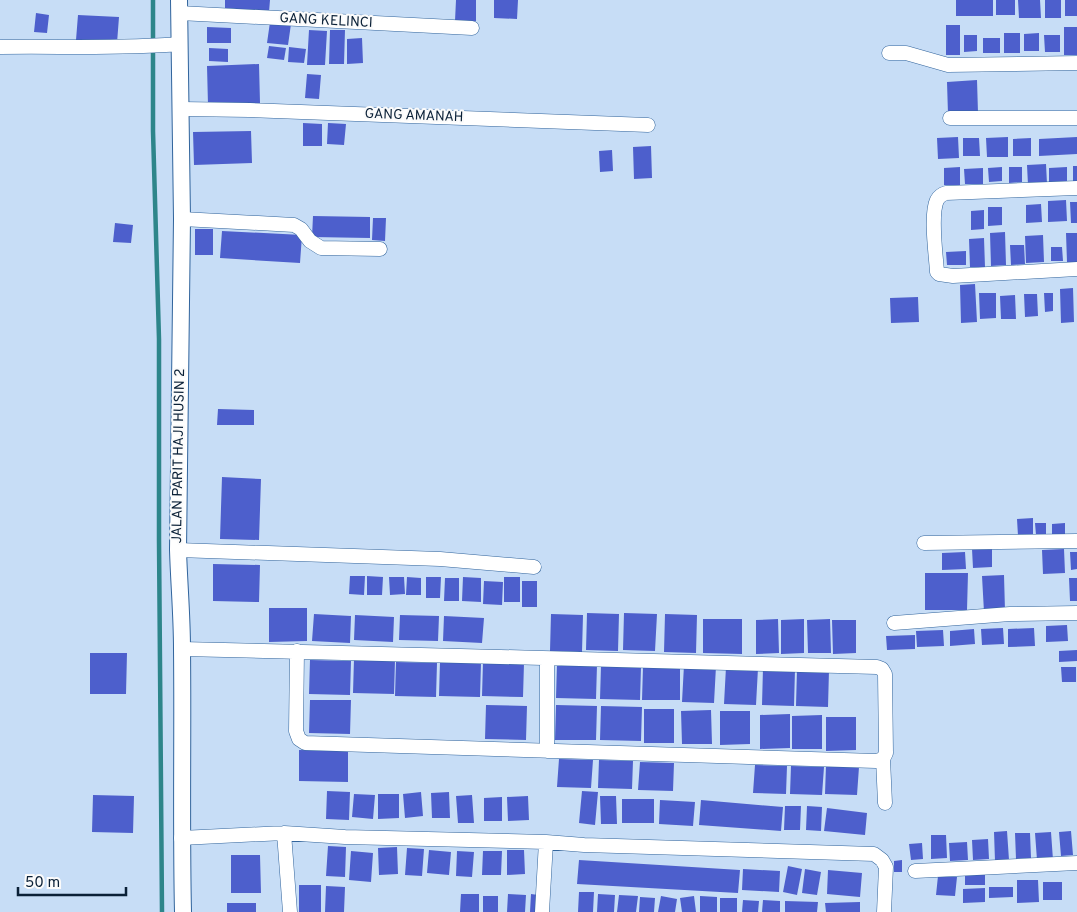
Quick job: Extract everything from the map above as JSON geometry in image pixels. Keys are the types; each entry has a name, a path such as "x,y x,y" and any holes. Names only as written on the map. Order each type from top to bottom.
{"street":[{"name":"GANG KELINCI","path":"179,7 472,28"},
{"name":"JALAN PARIT HAJI HUSIN 2","path":"179,7 182,219 178,550 182,648 181,838 183,912"},
{"path":"0,47 144,47 180,44"},
{"path":"889,53 906,53 948,65 1077,63"},
{"name":"GANG AMANAH","path":"181,109 648,125"},
{"path":"950,118 1077,118"},
{"path":"1077,188 942,196 934,214 936,257 939,274 953,276 1077,269"},
{"path":"182,219 294,225 301,229 310,241 321,248 380,249"},
{"path":"924,543 1077,541"},
{"path":"178,550 440,559 534,567"},
{"path":"894,623 1010,614 1077,613"},
{"path":"182,648 877,667 882,669 885,674 886,753 883,759 885,803"},
{"path":"297,651 296,731 298,739 305,743 876,761 883,759"},
{"path":"547,659 547,751"},
{"path":"181,838 284,833 345,837 874,854 882,860 886,867 884,912"},
{"path":"284,833 290,912"},
{"path":"542,912 546,842"},
{"path":"915,871 1077,863"}],"building":[{"path":"225,0 270,0 269,12 225,8"},
{"path":"456,0 476,0 476,21 455,21"},
{"path":"494,0 518,0 517,19 494,18"},
{"path":"956,0 993,0 993,16 956,16"},
{"path":"996,0 1015,0 1015,15 996,15"},
{"path":"1018,0 1040,0 1041,18 1019,18"},
{"path":"1045,0 1061,0 1061,18 1045,18"},
{"path":"1065,0 1077,0 1077,16 1065,16"},
{"path":"36,13 49,15 47,33 34,32"},
{"path":"78,15 119,17 117,43 76,40"},
{"path":"270,22 291,24 288,45 267,43"},
{"path":"946,25 960,25 960,55 946,55"},
{"path":"207,27 231,28 231,43 207,43"},
{"path":"1064,27 1077,27 1077,55 1064,55"},
{"path":"309,30 327,31 325,65 307,65"},
{"path":"330,30 345,30 344,64 329,64"},
{"path":"1004,33 1020,33 1020,53 1004,53"},
{"path":"1039,33 1039,51 1024,51 1024,34"},
{"path":"964,35 977,35 977,51 964,52"},
{"path":"1044,35 1060,35 1060,52 1045,52"},
{"path":"362,38 363,63 347,64 347,39"},
{"path":"983,38 1000,38 1000,53 983,53"},
{"path":"269,46 286,48 284,60 267,58"},
{"path":"289,47 306,49 304,63 288,62"},
{"path":"209,48 228,49 228,62 209,61"},
{"path":"259,64 260,103 208,105 207,66"},
{"path":"307,74 321,75 319,99 305,98"},
{"path":"977,80 978,113 948,114 947,82"},
{"path":"303,123 322,124 322,146 303,146"},
{"path":"328,123 346,124 344,145 327,144"},
{"path":"251,131 252,163 194,165 193,132"},
{"path":"958,137 959,158 938,159 937,138"},
{"path":"1008,137 1008,157 987,157 986,138"},
{"path":"1077,137 1077,154 1039,156 1039,139"},
{"path":"963,138 979,138 980,156 963,156"},
{"path":"1031,138 1031,156 1013,156 1013,139"},
{"path":"651,146 652,178 634,179 633,147"},
{"path":"612,150 613,171 600,172 599,151"},
{"path":"1046,164 1047,184 1028,185 1027,165"},
{"path":"1073,166 1077,166 1077,181 1073,182"},
{"path":"960,167 960,185 944,185 944,168"},
{"path":"1002,167 1002,181 989,182 988,168"},
{"path":"1009,167 1022,167 1022,182 1009,183"},
{"path":"1067,167 1067,182 1049,183 1049,168"},
{"path":"983,168 983,184 965,184 964,169"},
{"path":"1066,200 1067,221 1048,222 1048,201"},
{"path":"1070,202 1077,202 1077,223 1071,223"},
{"path":"1041,204 1042,222 1026,223 1026,205"},
{"path":"988,207 1002,207 1002,225 988,226"},
{"path":"984,210 984,229 971,230 971,211"},
{"path":"313,216 370,217 370,238 312,237"},
{"path":"373,218 386,218 385,241 372,240"},
{"path":"115,223 133,225 131,243 113,242"},
{"path":"195,229 213,229 213,255 195,255"},
{"path":"222,231 302,235 300,263 220,258"},
{"path":"1005,232 1006,265 991,266 990,233"},
{"path":"1066,233 1077,233 1077,262 1067,262"},
{"path":"1043,235 1044,262 1026,263 1025,236"},
{"path":"984,238 985,267 970,267 969,239"},
{"path":"1010,245 1024,245 1025,264 1011,265"},
{"path":"1051,247 1062,247 1063,261 1051,261"},
{"path":"966,251 966,265 947,265 946,252"},
{"path":"975,284 977,322 961,323 960,285"},
{"path":"1073,288 1074,322 1061,323 1060,289"},
{"path":"979,293 996,293 996,318 980,319"},
{"path":"1044,293 1053,293 1053,311 1045,312"},
{"path":"1024,294 1037,294 1038,316 1025,317"},
{"path":"1015,295 1016,319 1001,319 1000,296"},
{"path":"918,297 919,322 891,323 890,298"},
{"path":"218,409 254,410 254,425 217,425"},
{"path":"222,477 261,479 259,540 220,539"},
{"path":"1033,518 1033,535 1018,536 1017,519"},
{"path":"1035,523 1046,523 1046,534 1036,535"},
{"path":"1065,523 1065,538 1052,539 1052,524"},
{"path":"992,548 992,567 973,568 972,549"},
{"path":"1064,549 1065,573 1043,574 1042,550"},
{"path":"965,552 966,569 942,570 942,553"},
{"path":"1070,552 1077,552 1077,569 1071,570"},
{"path":"213,564 260,565 259,602 213,601"},
{"path":"925,573 968,573 967,610 925,610"},
{"path":"1004,575 1005,611 984,612 982,576"},
{"path":"350,576 365,576 364,595 349,594"},
{"path":"367,576 383,577 382,595 367,595"},
{"path":"389,577 404,577 405,594 390,595"},
{"path":"407,577 421,578 421,595 406,595"},
{"path":"426,577 441,577 440,598 426,598"},
{"path":"463,577 481,578 481,602 462,601"},
{"path":"504,577 520,577 520,602 504,602"},
{"path":"445,578 459,578 459,601 444,601"},
{"path":"1069,578 1077,578 1077,601 1070,601"},
{"path":"484,581 503,582 502,605 483,604"},
{"path":"522,581 537,581 537,607 522,607"},
{"path":"269,608 307,608 307,641 269,642"},
{"path":"587,613 619,614 618,651 586,650"},
{"path":"624,613 657,614 655,651 623,650"},
{"path":"314,614 351,616 350,643 312,641"},
{"path":"551,614 583,615 582,652 550,651"},
{"path":"665,614 697,615 696,653 664,652"},
{"path":"355,615 394,617 393,642 354,640"},
{"path":"400,615 439,616 438,641 399,640"},
{"path":"444,616 484,618 482,643 443,641"},
{"path":"703,619 742,619 742,654 703,653"},
{"path":"778,619 779,653 756,654 756,620"},
{"path":"804,619 804,653 781,654 781,620"},
{"path":"830,619 831,653 808,653 807,620"},
{"path":"832,620 856,620 856,653 833,654"},
{"path":"1067,625 1068,641 1046,642 1046,626"},
{"path":"1003,628 1004,644 982,645 981,629"},
{"path":"1034,628 1035,646 1008,647 1008,629"},
{"path":"974,629 975,644 950,646 950,631"},
{"path":"943,630 944,646 917,647 916,631"},
{"path":"915,635 915,649 887,650 886,636"},
{"path":"1077,650 1077,661 1059,662 1059,651"},
{"path":"90,653 127,653 126,694 90,694"},
{"path":"354,659 395,660 394,694 353,693"},
{"path":"310,660 351,661 350,695 309,694"},
{"path":"396,662 437,663 436,697 395,696"},
{"path":"440,662 481,663 480,697 439,696"},
{"path":"483,662 524,663 523,697 482,696"},
{"path":"557,664 597,665 596,699 556,698"},
{"path":"684,665 716,666 714,703 682,702"},
{"path":"601,666 641,667 640,700 600,699"},
{"path":"643,667 680,667 680,700 642,700"},
{"path":"726,667 758,668 756,705 724,704"},
{"path":"1061,667 1076,667 1076,682 1062,682"},
{"path":"763,668 795,669 794,706 762,705"},
{"path":"797,669 829,670 828,707 796,706"},
{"path":"310,700 351,700 350,734 309,733"},
{"path":"486,705 527,706 526,740 485,739"},
{"path":"556,705 597,706 596,740 555,740"},
{"path":"601,706 642,707 641,741 600,740"},
{"path":"644,709 674,709 674,743 644,743"},
{"path":"711,710 712,744 682,744 681,711"},
{"path":"720,711 750,711 750,744 720,745"},
{"path":"790,714 790,748 760,749 760,715"},
{"path":"822,715 822,749 792,749 792,716"},
{"path":"826,717 856,717 856,750 826,751"},
{"path":"299,750 348,751 348,782 299,781"},
{"path":"559,759 593,760 591,788 557,787"},
{"path":"599,760 633,761 632,789 598,788"},
{"path":"640,762 674,763 673,791 638,790"},
{"path":"755,765 787,766 786,794 753,793"},
{"path":"826,765 859,767 857,795 825,794"},
{"path":"791,766 824,767 822,795 790,794"},
{"path":"327,791 350,792 349,820 326,819"},
{"path":"582,791 598,792 595,825 579,823"},
{"path":"421,792 423,816 405,818 403,794"},
{"path":"449,792 450,818 432,818 431,793"},
{"path":"354,794 375,795 373,819 352,817"},
{"path":"378,794 399,794 399,818 378,819"},
{"path":"93,795 134,796 133,833 92,832"},
{"path":"472,795 474,823 458,823 456,796"},
{"path":"528,796 529,820 508,821 507,797"},
{"path":"600,796 616,796 617,824 601,824"},
{"path":"502,797 502,821 484,821 484,798"},
{"path":"622,799 654,799 654,823 622,823"},
{"path":"660,800 695,802 693,826 659,824"},
{"path":"701,800 783,807 781,831 699,825"},
{"path":"785,806 801,806 800,830 784,830"},
{"path":"807,806 822,807 821,831 806,830"},
{"path":"827,808 867,813 865,835 824,831"},
{"path":"1007,831 1009,860 995,861 994,832"},
{"path":"1071,831 1073,855 1061,856 1059,832"},
{"path":"1051,832 1053,860 1037,860 1035,833"},
{"path":"1015,833 1030,833 1031,858 1016,859"},
{"path":"931,835 946,835 947,858 931,859"},
{"path":"988,839 989,859 973,860 972,840"},
{"path":"967,842 968,860 950,861 949,843"},
{"path":"922,843 923,859 911,860 909,844"},
{"path":"328,846 346,847 345,877 326,876"},
{"path":"397,847 398,874 379,875 378,848"},
{"path":"407,848 424,849 422,876 405,875"},
{"path":"429,850 451,852 449,875 427,873"},
{"path":"507,850 524,850 525,874 507,875"},
{"path":"351,851 373,853 371,882 349,880"},
{"path":"457,851 474,852 472,877 456,876"},
{"path":"483,851 502,851 501,875 482,875"},
{"path":"231,855 260,855 261,893 231,893"},
{"path":"579,860 740,870 738,893 577,884"},
{"path":"902,860 902,872 894,872 894,861"},
{"path":"788,866 802,869 797,895 783,892"},
{"path":"743,869 780,871 779,892 742,890"},
{"path":"805,869 821,872 817,895 802,893"},
{"path":"828,870 862,873 860,897 827,894"},
{"path":"965,873 985,873 985,885 965,885"},
{"path":"938,876 957,877 955,896 936,895"},
{"path":"1017,880 1038,880 1039,902 1017,903"},
{"path":"1043,882 1062,882 1062,900 1043,900"},
{"path":"299,885 321,885 321,912 299,912"},
{"path":"326,886 345,887 344,912 325,912"},
{"path":"989,887 1013,887 1013,897 989,898"},
{"path":"985,888 985,902 963,903 963,889"},
{"path":"579,892 594,892 593,912 578,912"},
{"path":"461,894 479,894 479,912 460,912"},
{"path":"508,894 526,895 525,912 507,912"},
{"path":"531,894 538,895 537,912 530,912"},
{"path":"598,894 615,895 614,912 597,912"},
{"path":"619,895 638,896 636,912 617,912"},
{"path":"483,896 498,896 498,912 483,912"},
{"path":"661,896 677,899 675,912 658,912"},
{"path":"694,896 696,912 682,912 680,898"},
{"path":"700,896 717,897 717,912 700,912"},
{"path":"640,897 655,898 654,912 639,912"},
{"path":"720,898 737,898 737,912 720,912"},
{"path":"743,900 759,901 758,912 742,912"},
{"path":"763,900 780,901 780,912 762,912"},
{"path":"785,901 818,902 817,912 785,912"},
{"path":"860,902 860,912 826,912 825,903"},
{"path":"227,903 256,903 256,912 227,912"}],"waterway":[{"path":"153,0 153,131 159,339 162,912"}]}
